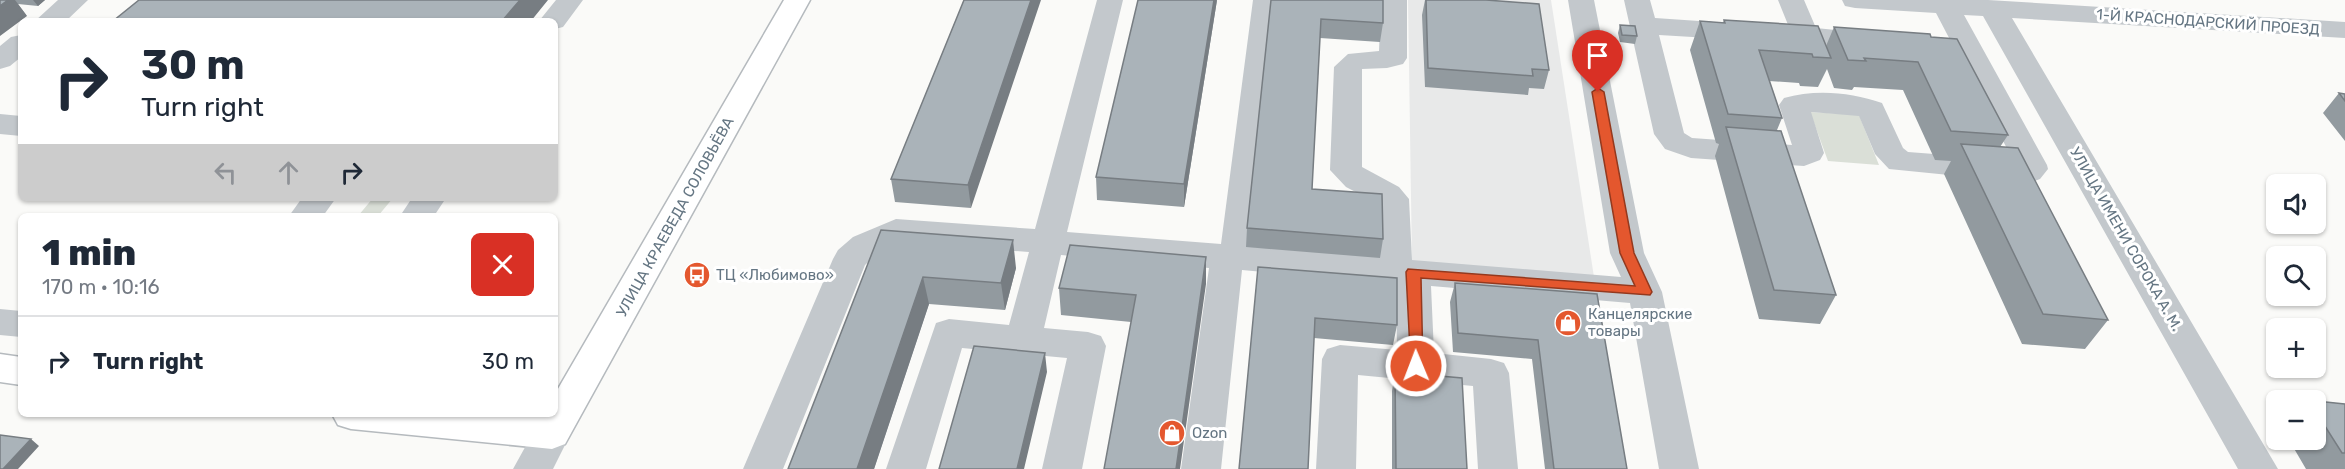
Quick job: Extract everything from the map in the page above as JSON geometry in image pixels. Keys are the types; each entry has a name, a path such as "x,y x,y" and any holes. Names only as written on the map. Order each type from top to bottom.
{"main road":[{"name":"УЛИЦА КРАЕВЕДА СОЛОВЬЁВА","path":"541,455 797,0"},
{"path":"0,368 18,371"},
{"path":"365,417 541,455"}],"street":[{"path":"53,18 75,0"},
{"path":"555,18 570,0"},
{"path":"1023,340 1110,0"},
{"path":"1202,469 1266,0"},
{"path":"1394,0 1394,58 1363,59 1352,62 1348,67 1346,170 1353,178 1386,191 1394,199 1416,366"},
{"path":"1581,0 1627,253 1645,292 1679,469"},
{"path":"1786,35 1791,0"},
{"name":"1-Й КРАСНОДАРСКИЙ ПРОЕЗД","path":"1856,0 2345,30"},
{"path":"1899,42 1786,35 1640,13 1669,134 1671,140 1679,145 1691,148 1804,156 1809,153 1794,105 1804,102 1860,106 1871,110 1890,154 1900,162 2029,172 2032,169 2031,165 1946,6"},
{"name":"УЛИЦА ИМЕНИ СОРОКА А. М.","path":"1993,9 2258,469"},
{"path":"0,60 18,45"},
{"path":"1934,45 1968,47"},
{"path":"0,112 18,114"},
{"path":"0,124 18,126"},
{"path":"0,139 18,141"},
{"path":"308,213 318,201"},
{"path":"418,213 428,201"},
{"path":"763,469 850,259 860,248 879,236 896,231 1645,292"},
{"path":"0,322 18,324"},
{"path":"906,469 949,333 1088,346 1062,469"},
{"path":"1336,469 1340,359 1491,373 1498,469"}],"shaded area":[{"path":"1408,0 1551,0 1594,277 1412,262"},
{"path":"1810,112 1859,115 1879,165 1828,161"},
{"path":"370,201 390,201 380,213 360,213"}],"building":[{"path":"0,0 8,0 0,6"},
{"path":"139,0 520,0 505,18 117,18"},
{"path":"964,0 1031,0 968,185 891,179"},
{"path":"1138,0 1214,0 1184,184 1096,177"},
{"path":"1271,0 1383,0 1383,23 1321,19 1312,189 1382,194 1383,239 1247,228"},
{"path":"1426,0 1486,0 1539,4 1549,70 1532,69 1533,76 1428,68"},
{"path":"1724,20 1818,26 1831,58 1813,57 1812,54 1759,50 1782,118 1728,114 1700,21 1725,23"},
{"path":"1620,25 1635,26 1637,36 1622,35"},
{"path":"1834,27 1930,34 1931,37 1957,39 2008,135 1951,131 1918,62 1864,58 1866,61 1848,60"},
{"path":"1726,127 1781,131 1836,295 1774,290"},
{"path":"1961,144 2018,148 2108,320 2043,314"},
{"path":"881,230 1013,240 1001,283 923,277 857,469 788,469"},
{"path":"1070,245 1206,257 1176,469 1104,469 1136,295 1059,288"},
{"path":"1258,267 1397,278 1397,325 1315,318 1308,469 1239,469"},
{"path":"1455,283 1597,294 1627,469 1554,469 1538,340 1458,333"},
{"path":"974,346 1045,353 1017,469 939,469"},
{"path":"1395,372 1462,378 1467,469 1396,469"},
{"path":"2326,402 2345,404 2345,453 2342,453 2326,428"},
{"path":"0,435 31,439 3,469 0,469"}],"place":[{"name":"ТЦ «Любимово»","path":"697,275"},
{"name":"Канцелярские товары","path":"1568,323"},
{"name":"Ozon","path":"1172,433"}],"route":[{"path":"1416,366 1413,272 1645,292 1627,253 1598,92"}]}
